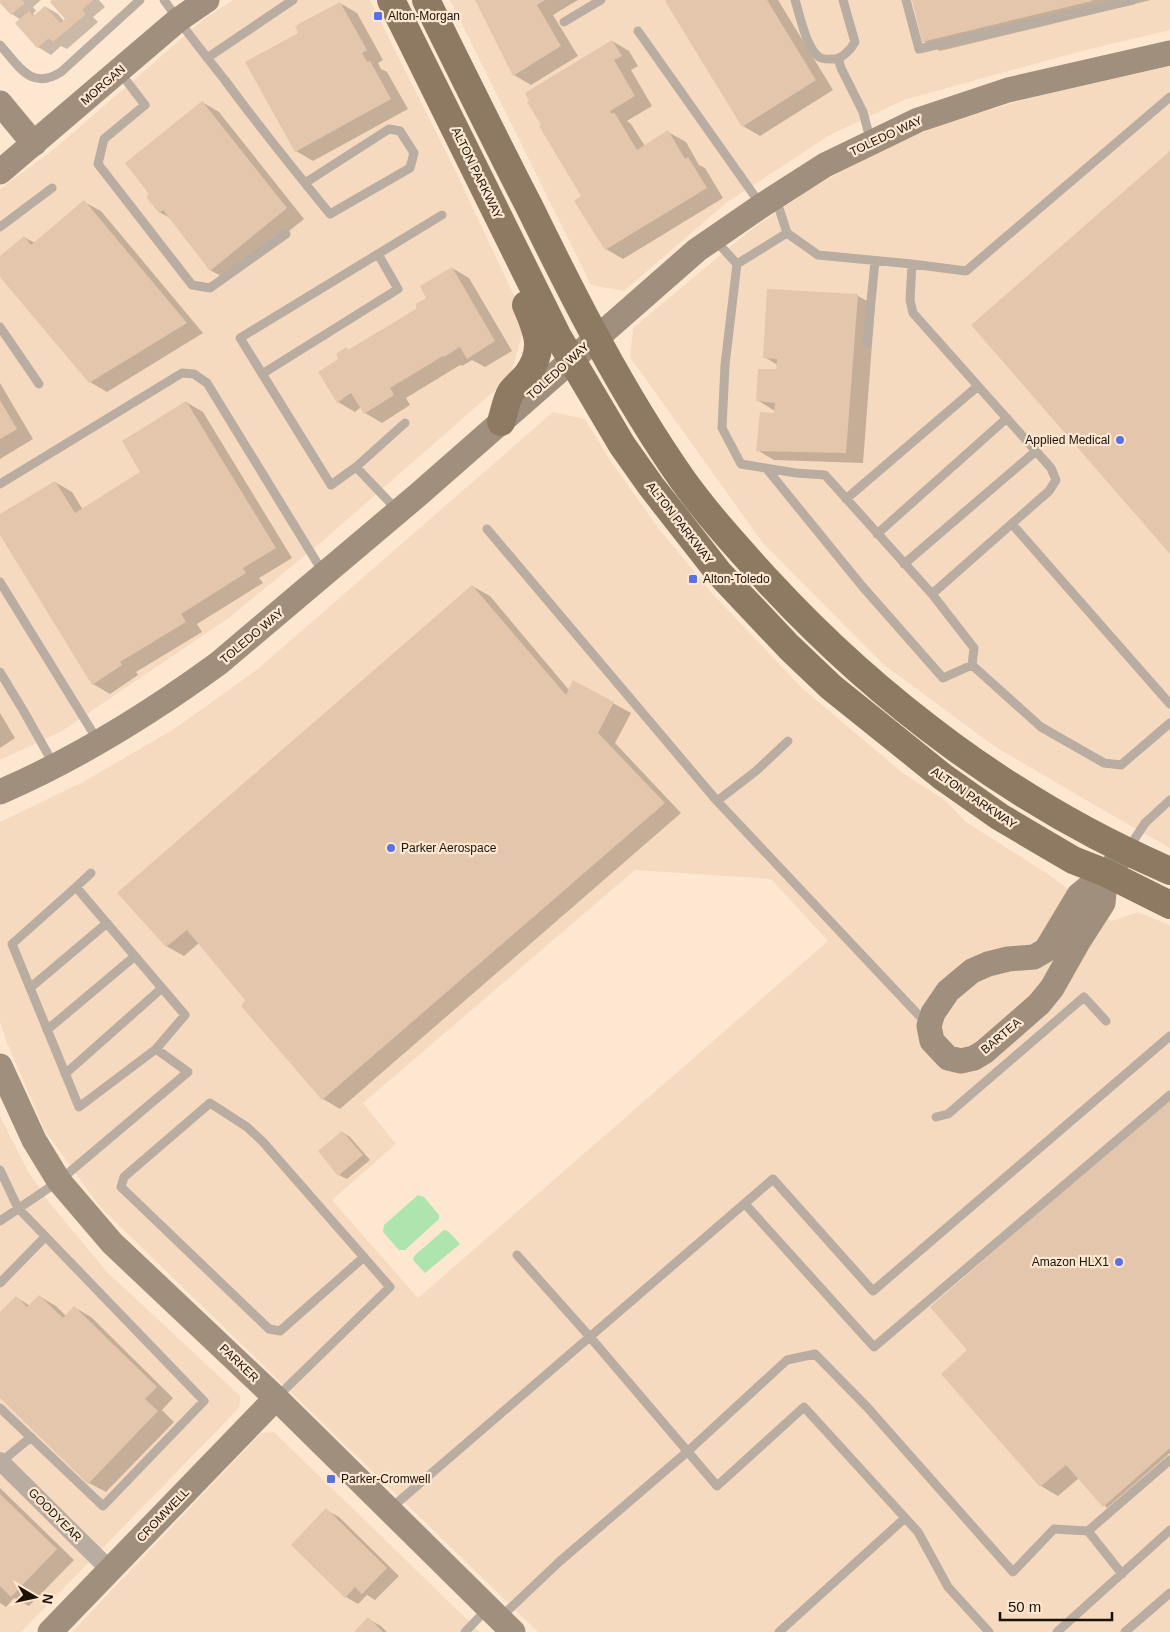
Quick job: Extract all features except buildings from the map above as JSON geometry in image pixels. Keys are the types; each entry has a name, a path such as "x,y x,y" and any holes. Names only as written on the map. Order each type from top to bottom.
{"main road":[{"name":"ALTON PARKWAY","path":"391,0 557,335 622,445 719,573 788,646 832,687 884,732 943,777 1000,817 1073,860 1170,905"},
{"path":"426,0 595,338 634,405 685,482 738,548 844,658 904,709 956,748 1011,785 1097,836 1170,871"},
{"path":"500,220 499,246 538,332 538,349 534,363 510,393 501,422"}],"street":[{"name":"MORGAN","path":"0,172 119,71 171,10 207,0"},
{"name":"TOLEDO WAY","path":"0,792 27,780 98,741 189,685 219,663 324,575 697,250 768,201 825,165 918,120 1008,90 1170,53"},
{"path":"0,103 34,144"},
{"path":"929,1026 933,1013 948,991 972,971 988,964 1008,959 1034,957 1046,950 1079,894 1106,874 1127,850"},
{"name":"BARTEA","path":"929,1026 932,1041 948,1058 961,1061 974,1058 984,1052 1039,1004 1052,988 1103,903 1106,874"},
{"name":"PARKER","path":"0,1066 34,1140 59,1181 112,1243 276,1398 501,1621"},
{"name":"CROMWELL","path":"50,1632 276,1398"},
{"name":"GOODYEAR","path":"1,1462 110,1570"}],"lane":[{"path":"0,45 27,75 37,80 47,79 62,72 140,0"},
{"path":"207,58 293,0"},
{"path":"564,22 601,0"},
{"path":"795,0 809,43 820,57 827,59 838,58 852,48 855,42 843,0"},
{"path":"906,0 919,49 1133,0"},
{"path":"171,10 207,58 305,183 330,214 410,168 414,153 400,131 389,129 305,183"},
{"path":"638,31 768,201 787,233 818,255 966,271 1170,96"},
{"path":"838,58 840,68 863,112 872,142"},
{"path":"119,71 145,105 104,139 98,164 192,285 210,288 286,234"},
{"path":"0,227 52,188"},
{"path":"405,423 356,467 331,485 240,338 442,215"},
{"path":"737,264 787,233"},
{"path":"714,238 737,264 725,365 722,428 741,464 825,475 932,594 974,648 972,665"},
{"path":"262,374 398,289 378,254"},
{"path":"867,343 875,261"},
{"path":"912,264 910,300 913,313 1036,450 1051,468 1056,480 1049,492 932,594"},
{"path":"0,327 39,384"},
{"path":"0,484 182,373 194,374 206,383 324,575"},
{"path":"846,499 978,386"},
{"path":"877,534 1007,418"},
{"path":"904,564 1036,450"},
{"path":"356,467 398,511"},
{"path":"766,468 862,586 944,678 972,665"},
{"path":"1012,524 1170,704"},
{"path":"487,529 716,801 929,1026"},
{"path":"0,582 98,741"},
{"path":"972,665 1042,727 1104,763 1121,765 1170,723"},
{"path":"0,672 24,710 54,765"},
{"path":"716,801 756,771 788,741"},
{"path":"1127,850 1145,823 1170,800"},
{"path":"76,887 185,1015 156,1050 78,1106 12,944 91,873"},
{"path":"30,988 107,923"},
{"path":"47,1030 135,956"},
{"path":"65,1074 162,988"},
{"path":"936,1117 948,1114 1084,997 1106,1021"},
{"path":"389,1510 773,1179 873,1291 1170,1036"},
{"path":"0,1221 59,1181 188,1072 156,1050"},
{"path":"745,1204 874,1347 1170,1095"},
{"path":"276,1398 390,1286 263,1142 247,1127 210,1103 124,1177 121,1187 269,1330 280,1331 364,1257"},
{"path":"0,1170 18,1208 204,1401 102,1506 0,1408"},
{"path":"0,1283 46,1237"},
{"path":"517,1255 590,1337 717,1486 804,1407 918,1532 948,1587 989,1632"},
{"path":"465,1632 501,1621 559,1562 687,1452 787,1360 814,1354 867,1406 1013,1572 1054,1530 1088,1531 1170,1460"},
{"path":"1,1462 31,1437"},
{"path":"779,1632 905,1518"},
{"path":"1057,1632 1170,1530"},
{"path":"1088,1531 1122,1574"},
{"path":"1125,1632 1170,1593"}],"shaded area":[{"path":"233,0 370,0 457,174 526,321 510,377 325,539 230,617 62,731 0,760 0,189 53,150 204,19"},
{"path":"450,0 1170,0 1170,30 1078,52 904,100 830,135 726,203 624,291 591,285"},
{"path":"1170,66 1170,848 997,748 884,665 762,542 630,357 633,328 748,232 806,192 876,151 949,122 1026,99"},
{"path":"553,412 585,419 610,460 656,525 710,591 803,689 903,773 946,801 966,822 1048,874 1111,921 1138,912 1170,925 1170,1632 538,1632 100,1207 45,1131 7,1043 0,1022 0,822 83,782 174,729 259,668","holes":["635,870 771,879 828,941 418,1298 332,1200 396,1144 363,1103"]},
{"path":"0,1116 28,1171 48,1201 107,1272 240,1396 239,1408 21,1632 0,1632"},
{"path":"274,1432 480,1632 72,1632 261,1433"}],"green space":[{"path":"418,1195 424,1197 439,1215 439,1219 405,1250 399,1250 383,1232 384,1225"},
{"path":"444,1230 448,1231 460,1244 425,1273 413,1260 414,1256"}],"place":[{"name":"Alton-Morgan","path":"378,16"},
{"name":"Applied Medical","path":"1120,440"},
{"name":"Alton-Toledo","path":"693,579"},
{"name":"Parker Aerospace","path":"391,848"},
{"name":"Amazon HLX1","path":"1119,1262"},
{"name":"Parker-Cromwell","path":"331,1479"}]}
